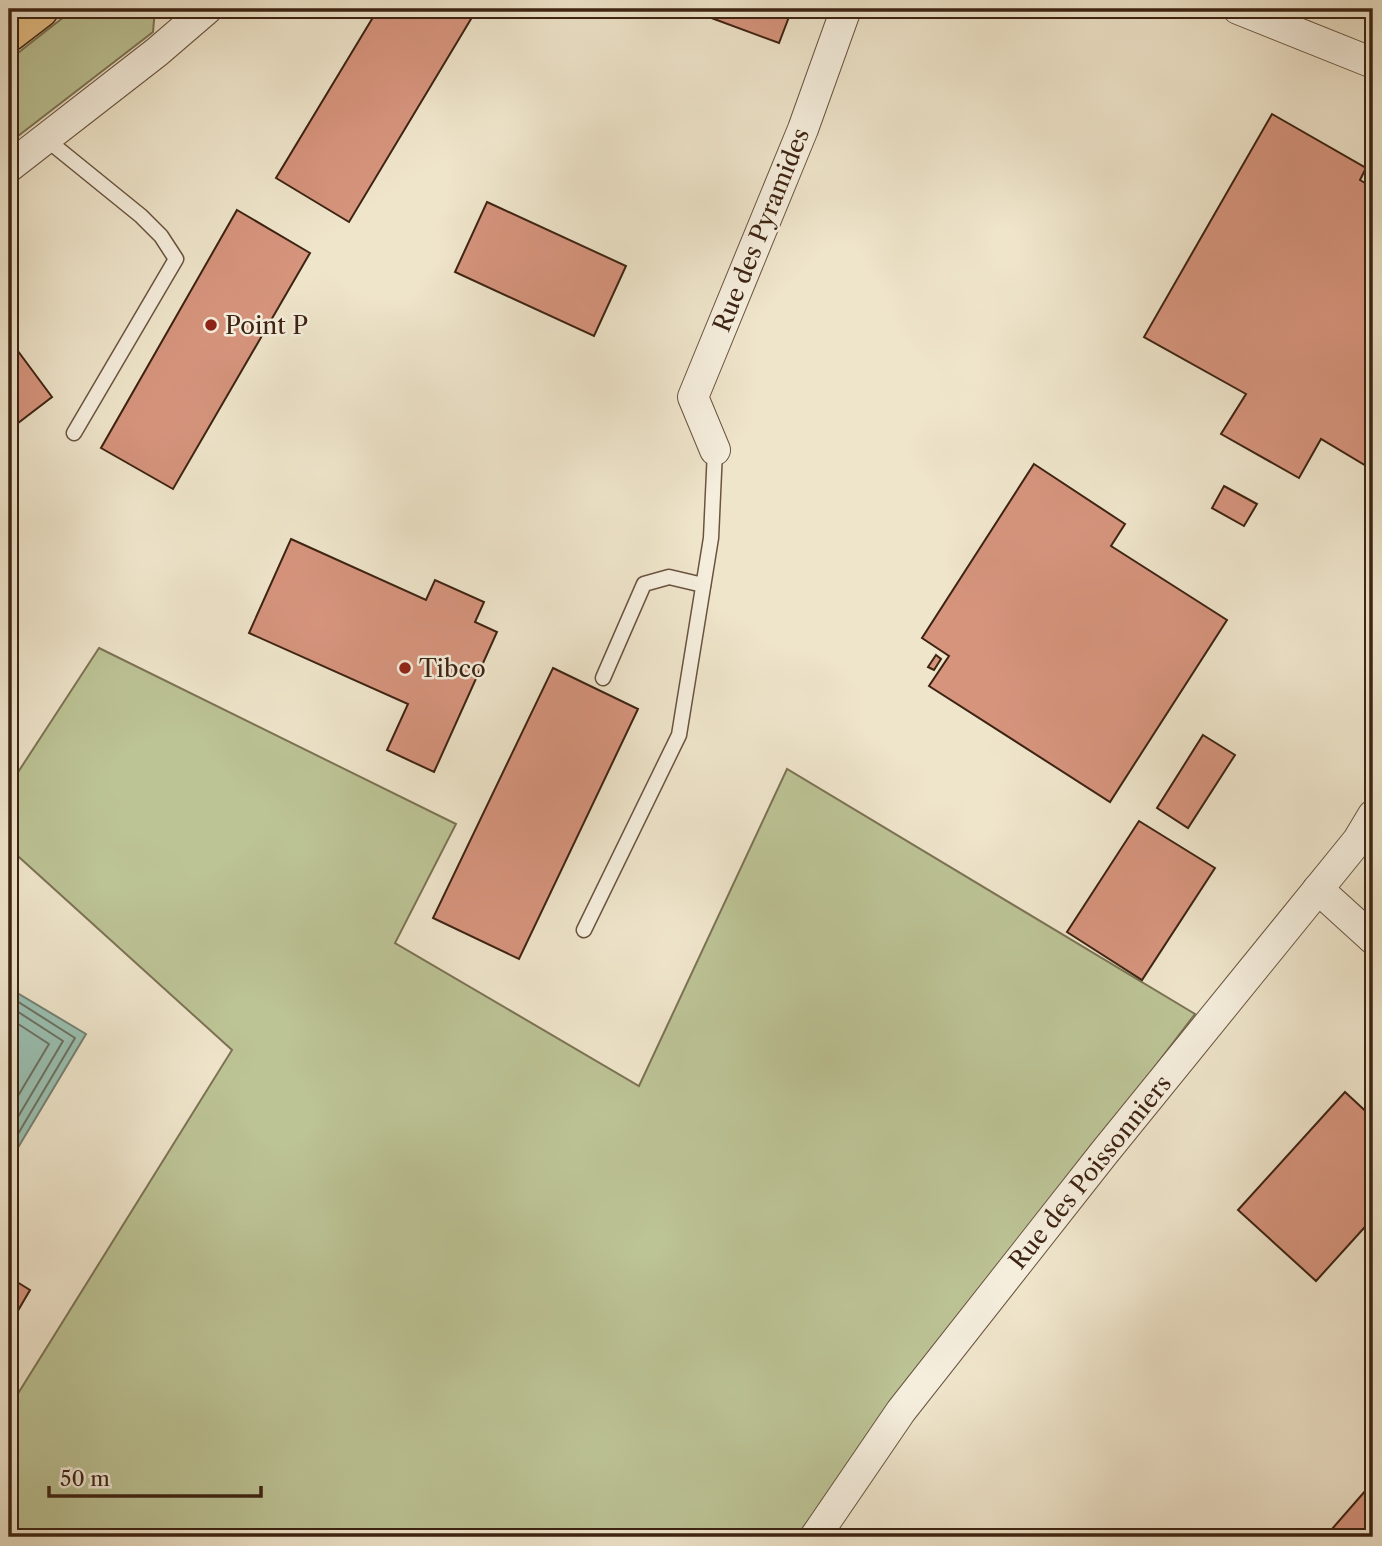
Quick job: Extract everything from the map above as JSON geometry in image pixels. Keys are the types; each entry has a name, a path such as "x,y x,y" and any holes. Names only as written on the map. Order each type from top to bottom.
{"highway":[{"path":"9,32 40,9"}],"street":[{"path":"9,167 157,52 207,9"},
{"name":"Rue des Pyramides","path":"715,450 693,397 803,129 846,9"},
{"path":"1238,9 1373,63"},
{"name":"Rue des Poissonniers","path":"815,1537 901,1410 1104,1153 1358,841 1373,815"},
{"path":"1318,890 1373,940"}],"lane":[{"path":"46,139 141,216 161,236 176,259 74,433"},
{"path":"584,930 679,735 711,538 715,450"},
{"path":"603,678 645,584 669,577 703,585"}],"shaded area":[{"path":"74,9 155,9 153,32 9,143 9,60"},
{"path":"99,648 456,824 395,943 639,1086 787,769 1195,1014 796,1537 9,1537 9,1408 232,1050 9,848 9,786"}],"water":[{"path":"9,988 86,1034 10,1161 9,1160"}],"building":[{"path":"378,9 477,9 349,222 276,178"},
{"path":"699,9 792,9 779,43 698,13"},
{"path":"1272,114 1366,168 1360,180 1373,188 1373,470 1321,439 1299,478 1221,434 1246,394 1144,337"},
{"path":"487,202 626,266 594,336 455,272"},
{"path":"237,210 310,253 173,489 101,448"},
{"path":"9,339 52,397 9,430"},
{"path":"1034,464 1125,524 1111,546 1227,620 1110,802 929,686 949,656 922,638"},
{"path":"1224,486 1257,504 1244,526 1212,508"},
{"name":"Tibco","path":"291,539 426,600 435,580 484,602 475,622 497,632 434,772 387,750 408,704 249,633"},
{"path":"936,655 941,659 934,670 928,667"},
{"path":"553,668 638,709 519,959 433,918"},
{"path":"1203,735 1235,755 1188,828 1157,808"},
{"path":"1139,821 1215,868 1142,980 1067,932"},
{"path":"1345,1092 1372,1117 1373,1115 1373,1218 1316,1281 1238,1210"},
{"path":"9,1277 30,1290 9,1326"},
{"path":"1373,1482 1373,1537 1325,1537"}],"place":[{"name":"Point P","path":"211,325"},
{"name":"Tibco","path":"405,668"}]}
